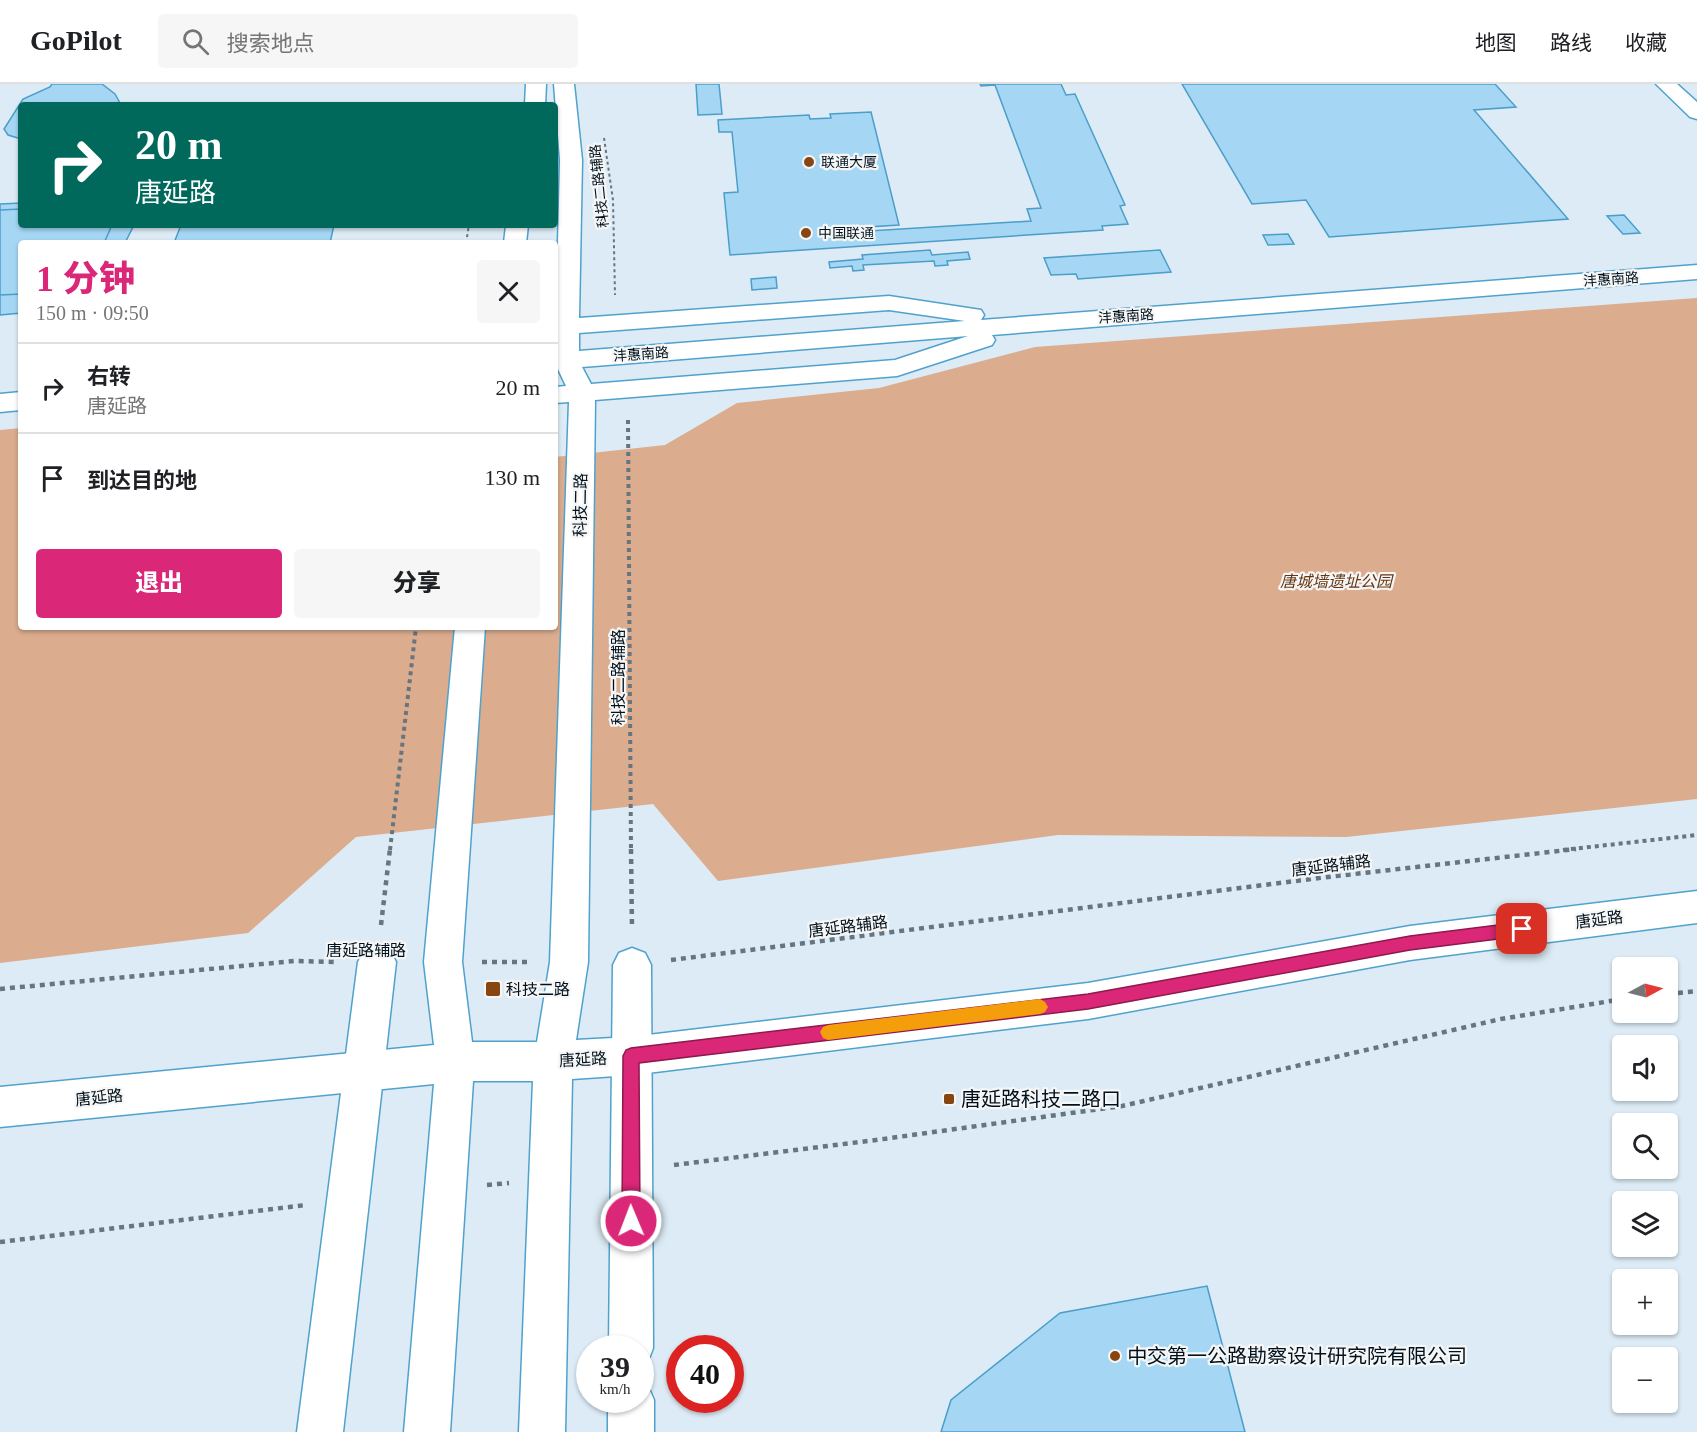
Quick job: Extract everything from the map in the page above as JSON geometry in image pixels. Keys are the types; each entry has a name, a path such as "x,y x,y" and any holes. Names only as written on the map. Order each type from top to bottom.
{"main road":[{"path":"535,102 536,84"},
{"name":"科技二路","path":"542,1432 554,1060 568,962 569,394 561,360 561,327 571,160 564,84"},
{"path":"1666,84 1697,113"},
{"name":"沣惠南路","path":"561,360 1697,272"},
{"path":"561,327 889,303 1034,323"},
{"path":"569,394 897,368 1034,323"},
{"path":"0,403 18,401"},
{"path":"427,1432 455,1062 443,962 470,630"},
{"name":"唐延路","path":"0,1107 455,1062 631,1056 1088,1001 1410,943 1697,908"},
{"path":"320,1432 377,962"},
{"path":"631,1335 632,965"},
{"path":"631,1413 631,1432"}],"path":[{"name":"科技二路辅路","path":"603,128 614,200 615,323"},
{"name":"科技二路辅路","path":"628,390 632,965"},
{"path":"377,962 416,630"},
{"name":"唐延路辅路","path":"632,965 1319,878 1697,835"},
{"name":"唐延路辅路","path":"0,989 294,961 377,962"},
{"path":"443,962 568,962"},
{"path":"1678,993 1697,991"},
{"path":"630,1170 812,1150 1137,1103 1253,1079 1463,1026 1572,1005 1612,1000"},
{"path":"446,1189 549,1179"},
{"path":"0,1242 348,1200"}],"green space":[{"name":"唐城墙遗址公园","path":"1697,298 1697,799 1346,837 1058,835 718,881 653,804 356,837 248,933 0,963 0,430 18,428 18,630 558,630 558,457 665,445 737,403 879,388 1035,347"}],"building":[{"path":"52,84 102,84 115,94 119,102 21,102"},
{"path":"696,84 719,84 722,114 698,115"},
{"name":"联通大厦","path":"980,84 1061,84 1066,95 1075,94 1125,205 1120,206 1128,224 1102,226 1103,230 730,255 724,193 738,192 732,132 719,132 718,120 809,115 810,119 831,118 830,114 871,112 899,225 868,227 869,231 1031,221 1027,209 1041,208 995,85 981,86"},
{"path":"1182,84 1495,84 1516,107 1474,110 1568,219 1329,237 1306,200 1252,204"},
{"path":"18,107 18,138 8,135 4,129"},
{"path":"18,203 18,228 132,228 126,240 18,240 18,313 0,315 0,204"},
{"path":"18,209 18,228 111,228 105,240 18,240 18,294 0,295 0,210"},
{"path":"1624,215 1640,233 1623,234 1607,216"},
{"path":"180,228 333,228 331,240 175,240"},
{"path":"1288,234 1294,244 1268,245 1263,235"},
{"path":"930,250 932,255 968,252 970,259 947,261 948,265 935,266 934,261 863,265 864,270 853,271 852,266 830,268 829,262 863,259 862,255"},
{"path":"1160,250 1171,272 1078,279 1076,274 1051,275 1044,258"},
{"path":"776,277 777,288 752,290 751,279"},
{"name":"中交第一公路勘察设计研究院有限公司","path":"1207,1286 1245,1432 941,1432 951,1400 1060,1313"}],"slow traffic":[{"path":"828,1032 1040,1007"}],"place":[{"name":"联通大厦","path":"809,162"},
{"name":"中国联通","path":"806,233"},
{"name":"科技二路","path":"493,989"},
{"name":"唐延路科技二路口","path":"949,1099"},
{"name":"中交第一公路勘察设计研究院有限公司","path":"1115,1356"}],"route":[{"path":"631,1221 631,1056 1088,1001 1410,943 1522,929"}]}
